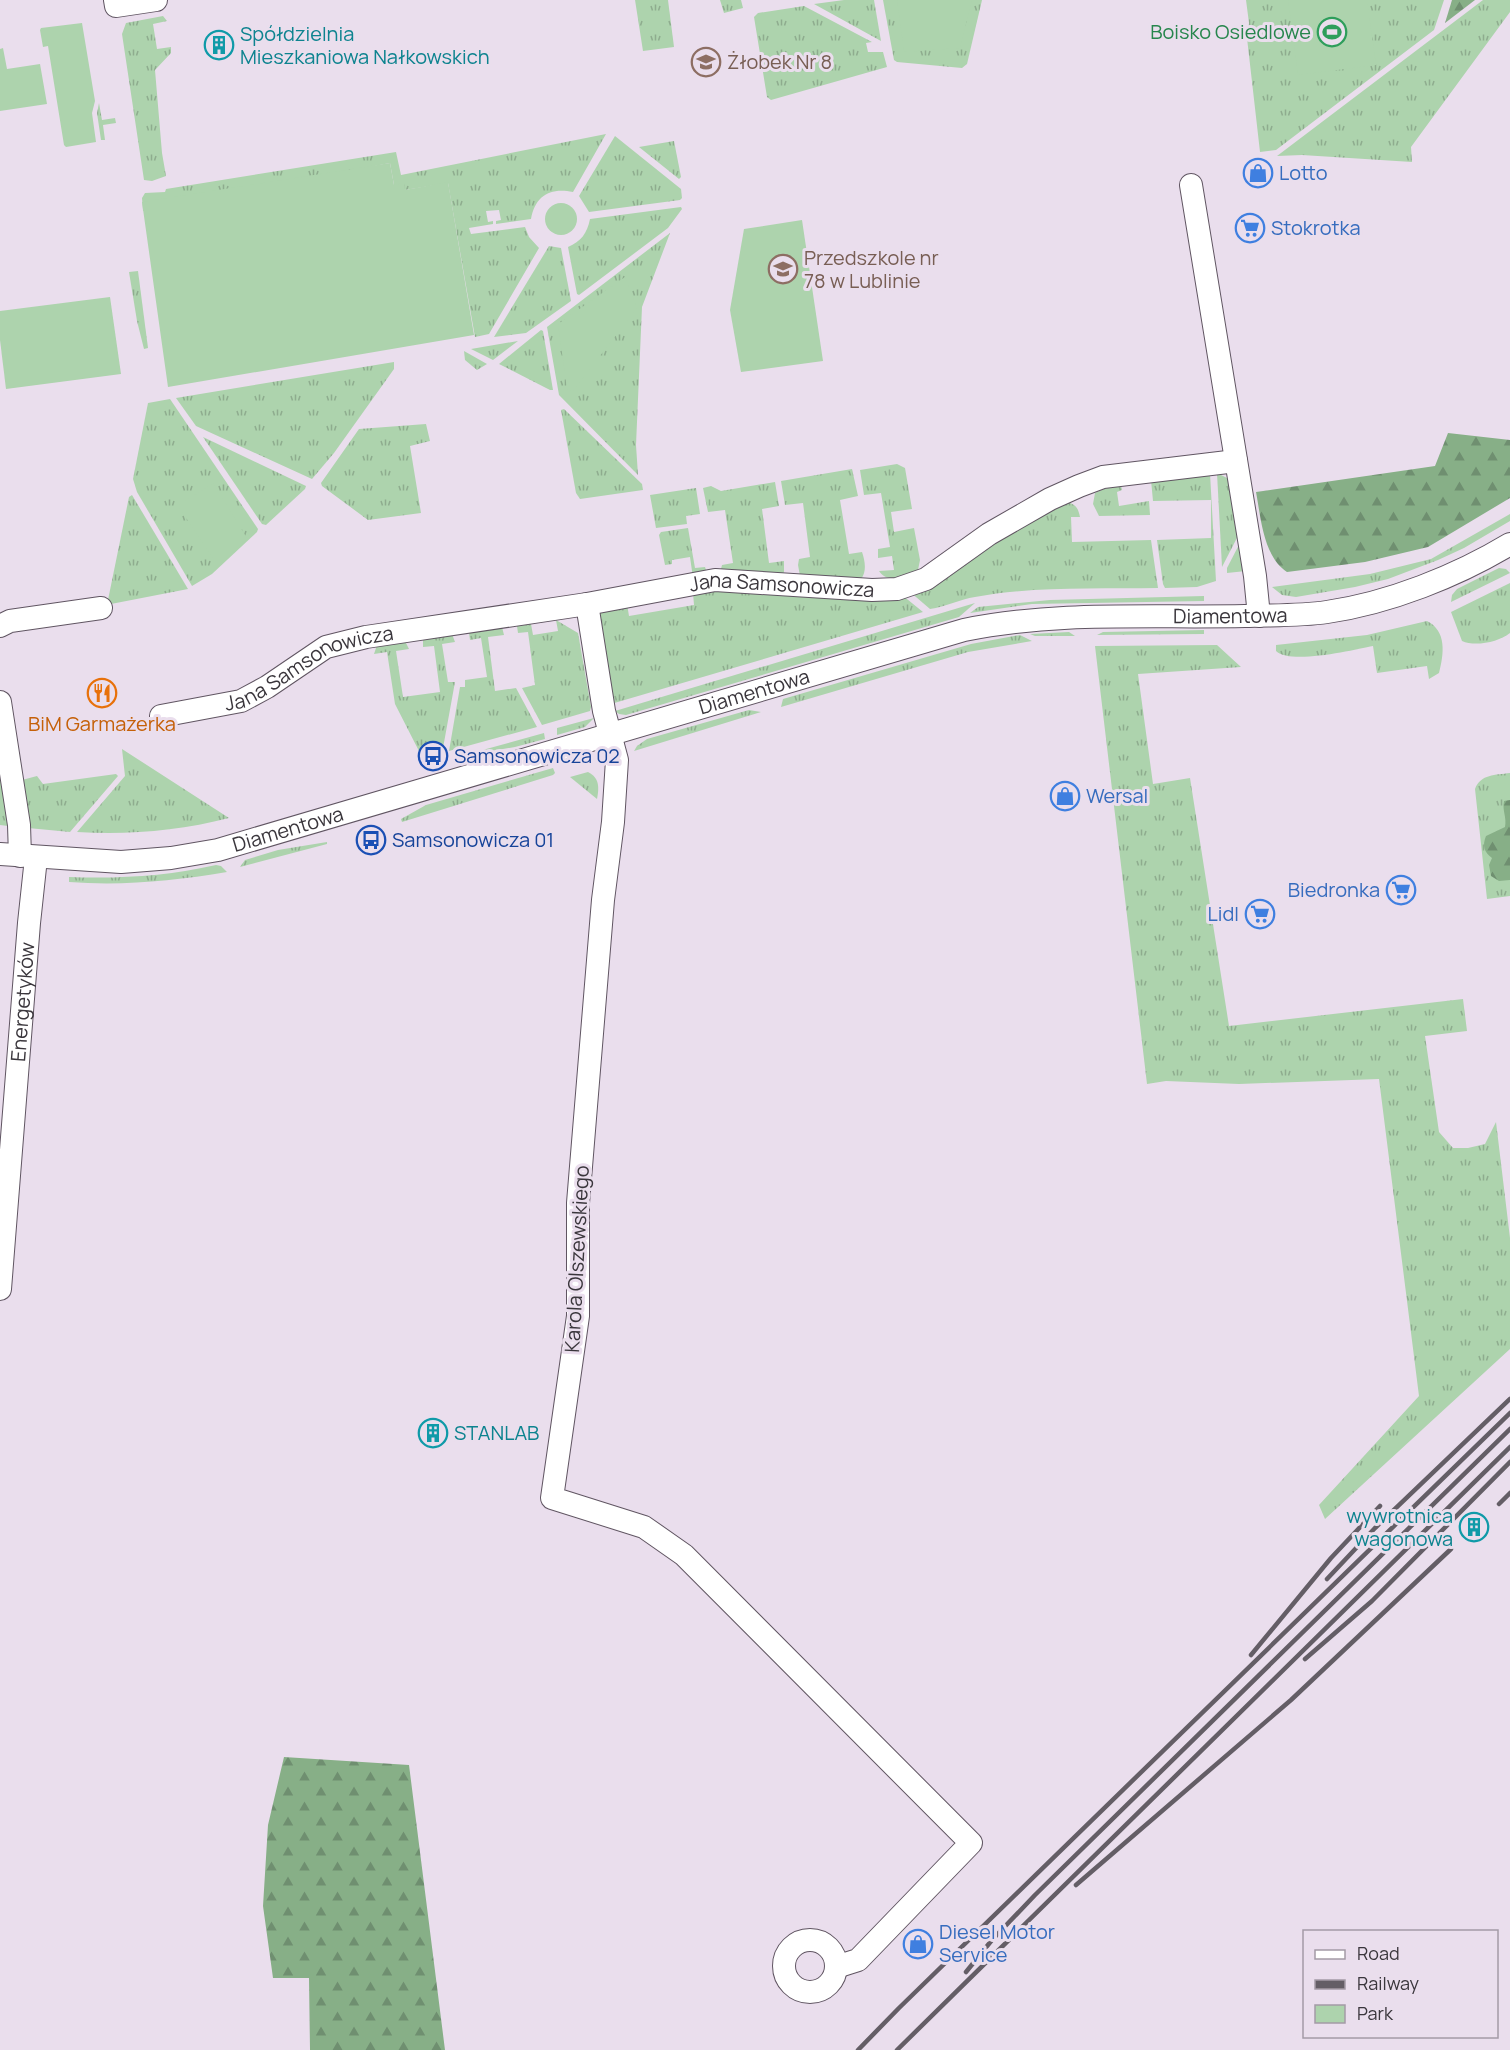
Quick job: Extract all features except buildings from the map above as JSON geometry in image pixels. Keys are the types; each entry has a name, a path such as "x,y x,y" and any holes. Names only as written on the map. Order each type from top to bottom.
{"street":[{"path":"116,3 156,0"},
{"path":"1191,185 1255,576 1259,616"},
{"name":"Jana Samsonowicza","path":"161,716 241,701 267,687 326,647 366,637 587,604 715,580 872,590 897,589 926,579 989,534 1050,499 1079,486 1103,477 1236,461"},
{"name":"Diamentowa","path":"19,856 122,862 171,858 218,850 929,639 995,624 1052,618 1259,616 1328,612 1363,605 1445,576 1487,558 1510,544"},
{"path":"587,604 610,735"},
{"path":"0,626 10,621 101,608"},
{"name":"Energetyków","path":"0,702 19,825 19,856 29,923 0,1289"},
{"name":"Karola Olszewskiego","path":"610,735 616,760 615,794 603,900 578,1203 578,1316 552,1498 644,1527 684,1555 971,1843 858,1960 836,1967"}],"green space":[{"path":"635,0 668,0 674,47 643,51"},
{"path":"720,0 741,0 743,8 724,13"},
{"path":"844,0 874,0 881,41 814,4"},
{"path":"883,0 982,0 967,64 962,68 894,60"},
{"path":"897,0 972,0 960,48 904,52"},
{"path":"1246,0 1444,0 1434,30 1276,150 1260,152 1247,38 1249,23"},
{"name":"Boisko Osiedlowe","path":"1288,0 1367,0 1376,65 1298,75"},
{"path":"1452,0 1475,0 1445,23"},
{"path":"1483,0 1510,0 1510,12 1411,147 1412,162 1302,155 1277,156"},
{"path":"804,6 872,42 866,43 868,52 883,52 887,67 771,100 767,97 754,17 758,13"},
{"path":"163,16 167,21 153,24 157,49 171,47 171,53 155,70 166,176 152,181 144,180 122,34 126,23"},
{"path":"82,23 95,101 92,113 96,142 66,147 48,46 43,47 40,30 41,28"},
{"path":"3,48 7,69 40,64 47,104 0,111 0,49"},
{"path":"99,103 102,120 115,118 116,123 103,125 105,140 101,140 97,113"},
{"path":"606,134 573,192 557,191 545,195 536,204 531,219 496,224 496,221 501,220 499,210 486,211 488,222 493,221 493,224 469,228 471,234 525,227 529,237 539,248 489,334 475,337 448,183 405,190 394,185 390,163 143,211 142,198 145,193 165,192 166,189 396,152 401,175"},
{"path":"615,136 681,189 682,198 589,212 579,196"},
{"path":"674,141 681,177 679,179 639,147"},
{"path":"390,163 394,185 404,183 405,190 448,182 474,335 168,387 142,202"},
{"path":"561,203 572,208 577,219 572,230 561,235 550,230 545,219 550,208"},
{"path":"681,207 682,209 668,228 579,295 577,294 568,247 583,236 590,219"},
{"path":"802,220 823,361 741,372 730,310 744,229"},
{"path":"670,233 642,307 636,445 638,475 559,395 547,327"},
{"path":"549,246 561,248 571,301 526,333 494,337"},
{"path":"138,271 148,348 144,349 129,272"},
{"path":"625,277 637,308 573,391 567,389 558,324"},
{"path":"110,297 121,374 6,389 0,340 0,311"},
{"path":"541,330 543,331 553,390 499,364"},
{"path":"518,341 493,360 471,349"},
{"path":"464,351 487,364 477,370 465,360"},
{"path":"394,362 394,369 334,453 312,479 196,426 176,398"},
{"path":"170,399 258,529 212,574 192,586 137,492 133,479 148,403"},
{"path":"564,409 642,484 643,490 580,499 576,493 561,410"},
{"path":"426,424 430,441 410,446 421,513 368,520 322,486 321,483 359,429"},
{"path":"1448,433 1510,440 1510,498 1428,547 1365,562 1287,572 1279,565 1264,536 1256,492 1435,466"},
{"path":"203,437 306,486 305,489 266,525 262,524"},
{"path":"897,464 905,468 912,509 891,512 894,532 914,528 920,560 918,570 892,578 879,571 894,570 892,556 878,558 878,549 890,547 881,493 864,495 860,470"},
{"path":"852,469 858,496 840,500 849,554 862,552 865,566 863,576 861,579 800,576 799,559 810,557 803,503 785,505 781,481"},
{"path":"1210,473 1216,581 1197,587 1165,588 1157,540 1211,538 1211,500 1153,501 1151,480"},
{"path":"1217,473 1229,479 1240,532 1222,567"},
{"path":"775,482 779,506 762,509 769,563 784,561 784,572 782,575 721,569 722,565 733,563 725,510 708,512 703,488 711,486 721,491"},
{"path":"213,483 247,538 217,564 178,506"},
{"path":"1121,485 1122,490 1117,492 1119,506 1149,501 1150,515 1099,516 1093,504 1095,493"},
{"path":"696,488 700,514 686,516 687,524 656,528 650,495"},
{"path":"132,495 188,589 111,604 108,600 129,497"},
{"path":"1064,502 1075,506 1080,517 1071,517 1072,542 1151,540 1158,588 1066,589 998,593 930,609 909,591"},
{"path":"1510,514 1510,521 1464,548 1388,579 1296,597 1282,595 1272,587 1370,574 1431,559"},
{"path":"688,528 695,568 705,567 707,573 693,578 690,557 672,560 672,564 665,565 659,535 661,532"},
{"path":"1242,539 1246,571 1227,573 1227,568"},
{"path":"1499,568 1506,569 1510,573 1451,602 1452,595 1457,589"},
{"path":"1510,583 1510,633 1487,643 1473,644 1462,641 1451,612"},
{"path":"722,589 902,595 923,612 611,704 597,616 600,611 627,604 629,616 694,605 693,593"},
{"path":"1204,596 1204,601 1032,604 970,613 978,607 1050,600"},
{"path":"975,603 959,617 626,715 615,711"},
{"path":"556,620 578,633 591,707 590,711 542,725 522,688 535,685 528,632 518,633 517,626 531,624 533,635 558,631"},
{"path":"1427,621 1438,631 1443,651 1439,673 1429,679 1427,666 1377,673 1373,646 1308,657 1283,655 1276,651 1276,645 1367,635"},
{"path":"502,627 504,635 488,637 495,691 516,688 537,727 449,751 460,687 465,687 465,680 487,677 481,638 470,640 469,633"},
{"path":"1204,630 1204,634 1097,635 1103,632"},
{"path":"1069,632 1075,636 1030,634"},
{"path":"452,634 455,642 442,644 448,682 455,682 443,748 421,755 395,704 387,652 374,654 377,645 405,641 409,649 396,651 403,697 440,692 434,646 423,647 423,639"},
{"path":"1020,635 1032,641 968,652 781,707 783,699 971,644"},
{"path":"1217,645 1241,667 1138,674 1153,784 1190,778 1229,1026 1463,999 1467,1031 1425,1036 1439,1132 1453,1148 1468,1148 1485,1144 1496,1122 1510,1238 1510,1349 1325,1519 1319,1505 1419,1396 1379,1079 1239,1084 1166,1081 1147,1084 1095,646"},
{"path":"749,710 761,712 634,751 647,739"},
{"path":"594,718 585,727 557,735 557,728"},
{"path":"544,733 545,739 515,747 480,753 479,751"},
{"path":"0,745 8,826 0,825"},
{"path":"122,749 229,818 153,831 77,832 125,776"},
{"path":"553,768 555,773 553,775 402,822 401,819 426,805"},
{"path":"588,772 597,780 597,799 570,777"},
{"path":"1510,773 1510,896 1487,899 1475,789 1485,778"},
{"path":"116,774 118,776 70,832 28,828 22,780 37,776 43,784"},
{"path":"1510,800 1510,880 1499,881 1491,876 1489,865 1492,858 1487,853 1484,843 1486,836 1505,827 1504,801"},
{"path":"327,842 327,844 240,867 245,860 278,850"},
{"path":"221,866 227,872 148,882 69,882 69,877 143,876"},
{"path":"284,1757 409,1765 445,2050 310,2050 309,1978 273,1978 263,1906 268,1825"}],"railway":[{"path":"1327,1579 1375,1528 1510,1399"},
{"path":"858,2050 1510,1413"},
{"path":"966,1972 992,1940 1035,1895 1510,1429"},
{"path":"897,2050 1510,1447"},
{"path":"1305,1659 1372,1601 1510,1462"},
{"path":"1499,1504 1510,1493"},
{"path":"1251,1655 1331,1558 1380,1506"},
{"path":"1076,1885 1291,1700 1451,1549"}],"place":[{"name":"Boisko Osiedlowe","path":"1332,32"},
{"name":"Spółdzielnia Mieszkaniowa Nałkowskich","path":"219,45"},
{"name":"Żłobek Nr 8","path":"706,62"},
{"name":"Lotto","path":"1258,173"},
{"name":"Stokrotka","path":"1250,228"},
{"name":"Przedszkole nr 78 w Lublinie","path":"783,269"},
{"name":"BiM Garmażerka","path":"102,693"},
{"name":"Samsonowicza 02","path":"433,756"},
{"name":"Wersal","path":"1065,796"},
{"name":"Samsonowicza 01","path":"371,840"},
{"name":"Biedronka","path":"1401,890"},
{"name":"Lidl","path":"1260,914"},
{"name":"STANLAB","path":"433,1433"},
{"name":"wywrotnica wagonowa","path":"1474,1527"},
{"name":"Diesel Motor Service","path":"918,1944"}]}
